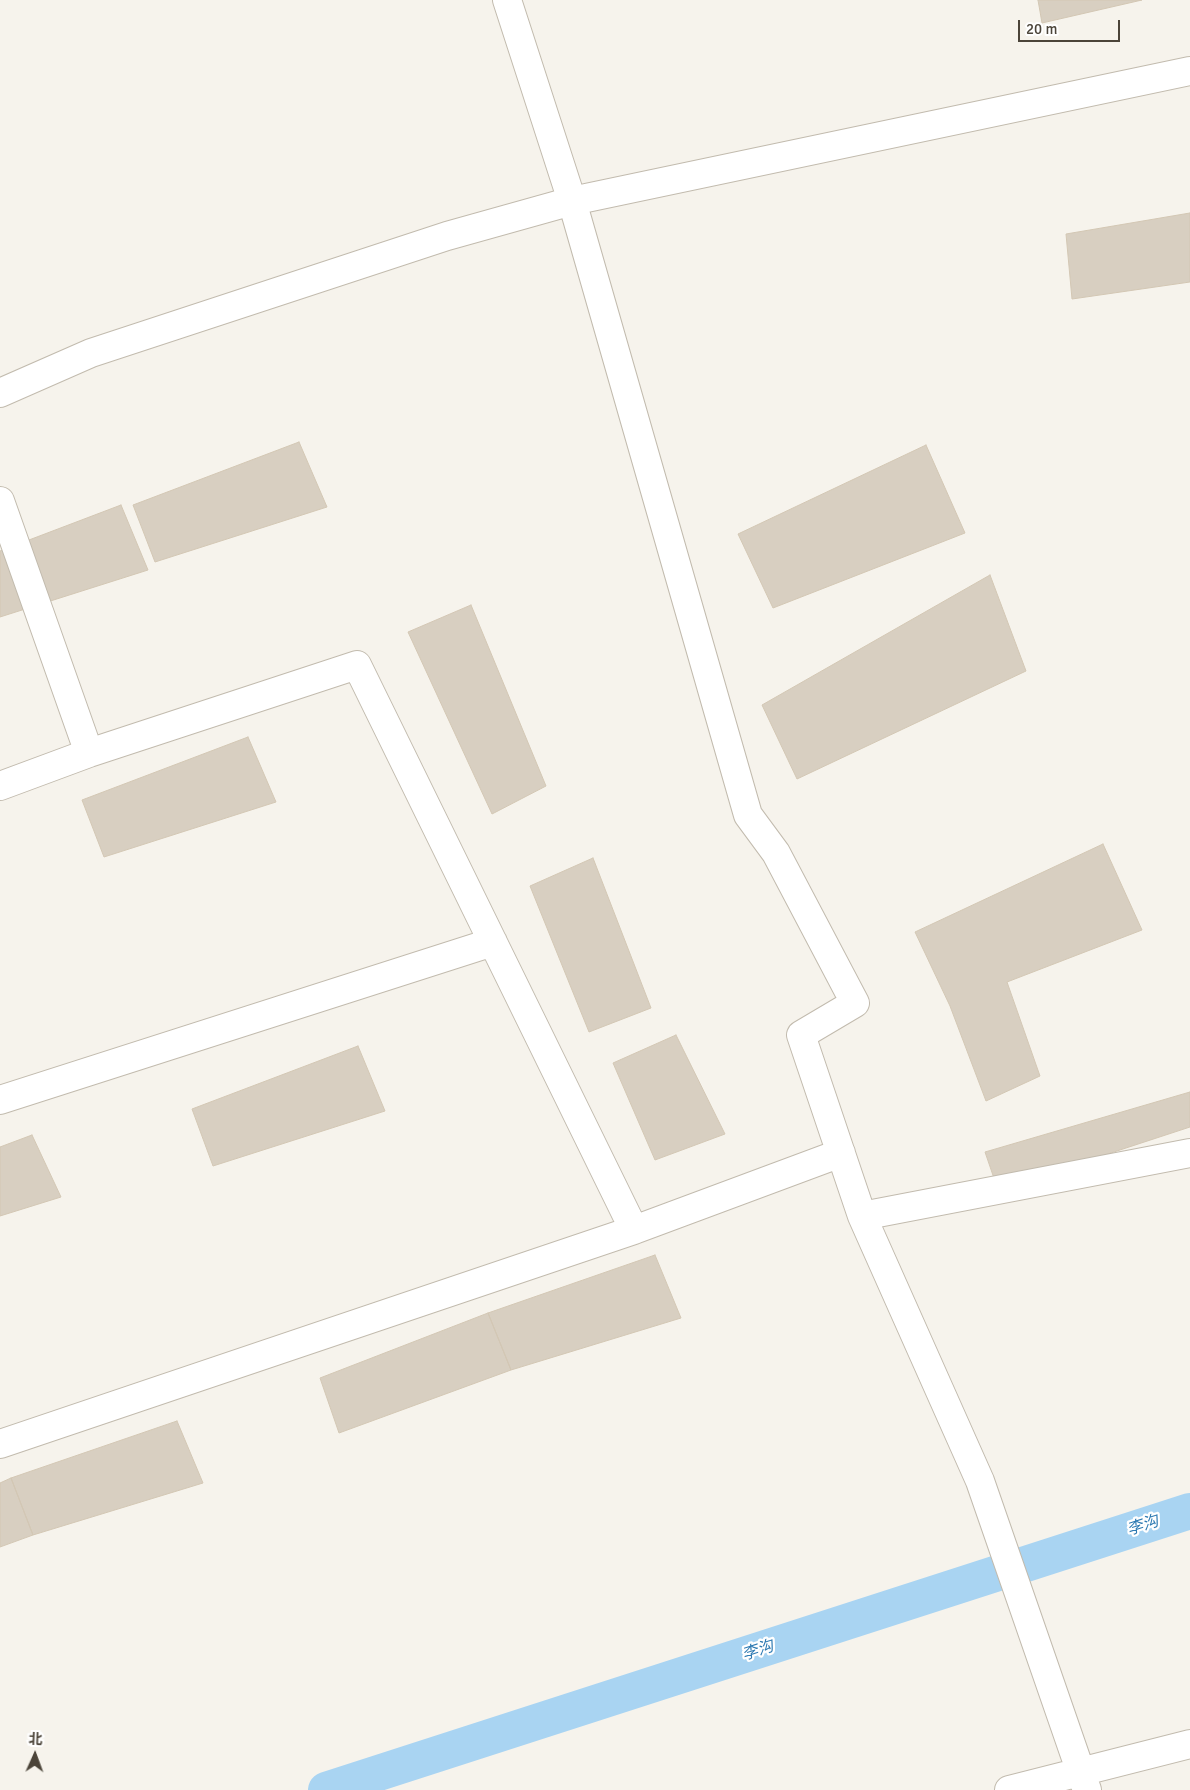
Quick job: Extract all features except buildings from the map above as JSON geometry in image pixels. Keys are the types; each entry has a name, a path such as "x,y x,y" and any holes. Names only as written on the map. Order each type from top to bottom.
{"street":[{"path":"507,0 572,201 748,815 776,853 854,1003 801,1035 862,1216 987,1499 1084,1781"},
{"path":"0,393 91,353 447,236 572,201 1190,71"},
{"path":"0,501 90,753"},
{"path":"0,786 90,753 357,665 634,1230"},
{"path":"0,1100 493,942"},
{"path":"0,1444 634,1230 840,1153"},
{"path":"862,1216 1190,1153"},
{"path":"1009,1790 1084,1781 1190,1744"}],"waterway":[{"name":"李沟","path":"326,1790 1190,1511"}]}
